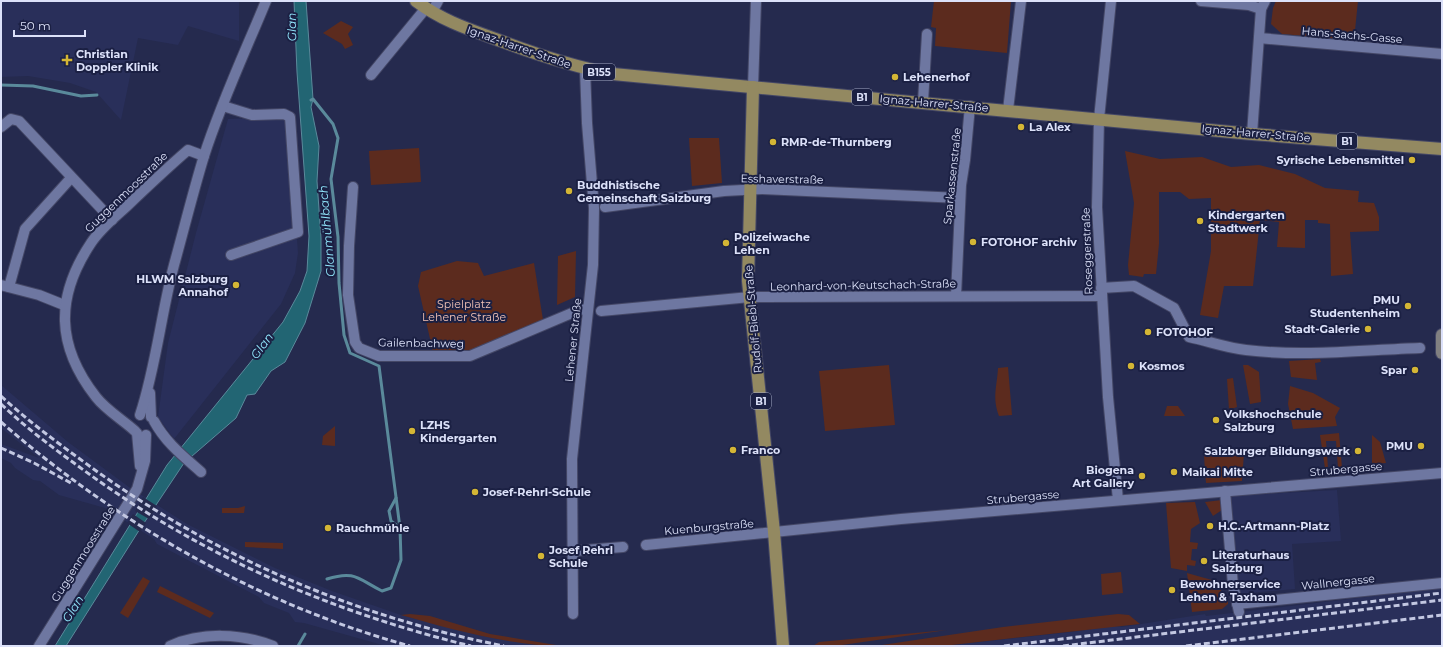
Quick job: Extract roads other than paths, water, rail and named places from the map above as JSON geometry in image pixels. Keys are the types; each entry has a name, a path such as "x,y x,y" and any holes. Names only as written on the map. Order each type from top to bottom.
{"main road":[{"name":"Ignaz-Harrer-Straße","path":"416,1 429,10 460,26 585,69 613,74 970,106 1252,134 1442,149"},
{"name":"Rudolf-Biebl-Straße","path":"753,87 748,281 774,532 783,646"}],"street":[{"name":"Guggenmoosstraße","path":"141,433 153,430 150,384 156,343 174,267 204,156 266,1"},
{"path":"371,74 438,1"},
{"path":"753,87 756,1"},
{"path":"1008,110 1021,1"},
{"name":"Roseggerstraße","path":"1110,1 1099,119 1097,207 1104,346 1118,500"},
{"path":"1202,1 1263,5 1252,134"},
{"path":"923,102 926,34"},
{"name":"Hans-Sachs-Gasse","path":"1259,38 1442,54"},
{"name":"Lehener Straße","path":"573,614 572,459 593,265 594,208 587,123 585,69"},
{"path":"223,106 252,115 288,114 290,117 298,232 231,255"},
{"name":"Sparkassenstraße","path":"956,296 960,198 970,106"},
{"path":"1,127 10,119 19,122 112,220"},
{"name":"Guggenmoosstraße","path":"141,433 96,398 76,368 66,340 64,305 79,262 92,242 112,220 188,150 204,156"},
{"path":"64,305 39,295 5,286 25,229 71,178"},
{"name":"Gailenbachweg","path":"353,187 349,246 348,295 355,342 359,348 379,356 470,356 579,310 588,309"},
{"name":"Esshaverstraße","path":"605,207 724,191 751,189 960,198"},
{"name":"Leonhard-von-Keutschach-Straße","path":"601,311 750,297 956,296 1101,292 1134,286 1174,308 1189,336 1235,348 1298,353 1420,348"},
{"path":"1442,335 1442,353"},
{"name":"Guggenmoosstraße","path":"39,646 137,489 145,462 141,433 133,425 150,384"},
{"name":"Guggenmoosstraße","path":"119,417 137,418 145,415 152,419"},
{"path":"152,419 160,434 172,448 201,472"},
{"path":"141,433 160,434"},
{"name":"Strubergasse","path":"774,532 1118,500 1442,473"},
{"name":"Wallnergasse","path":"1225,491 1233,586 1238,608 1442,583"},
{"name":"Kuenburgstraße","path":"646,545 774,532"},
{"path":"573,551 623,547"},
{"path":"170,646 193,639 225,636 243,637 272,646"}],"waterway":[{"path":"1,85 33,86 81,96 97,95"},
{"name":"Glanmühlbach","path":"311,100 313,99 333,124 338,138 331,179 338,237 339,283 344,335 350,353 379,366 400,528 401,560 391,588 382,591 356,577 344,575 327,579"},
{"path":"396,498 389,511 391,521 400,528"},
{"path":"298,646 305,634"}],"railway":[{"path":"1,396 52,438 132,495 181,525 232,553 337,599 392,618 447,633 504,646"},
{"path":"1,404 46,442 119,495 214,551 263,575 313,596 417,632 471,646"},
{"path":"1,422 46,459 93,494 142,527 193,557 246,584 299,608 354,629 410,646"},
{"path":"1,448 34,463 71,483"},
{"path":"1004,646 1442,593"},
{"path":"1063,646 1442,600"},
{"path":"1186,646 1442,615"}],"place":[{"name":"Christian Doppler Klinik","path":"67,60"},
{"name":"Lehenerhof","path":"895,77"},
{"name":"La Alex","path":"1021,127"},
{"name":"RMR-de-Thurnberg","path":"773,142"},
{"name":"Syrische Lebensmittel","path":"1412,160"},
{"name":"Buddhistische Gemeinschaft Salzburg","path":"569,191"},
{"name":"Kindergarten Stadtwerk","path":"1200,221"},
{"name":"FOTOHOF archiv","path":"973,242"},
{"name":"Polizeiwache Lehen","path":"726,243"},
{"name":"HLWM Salzburg Annahof","path":"236,285"},
{"name":"PMU Studentenheim","path":"1408,306"},
{"name":"Stadt-Galerie","path":"1368,329"},
{"name":"FOTOHOF","path":"1148,332"},
{"name":"Kosmos","path":"1131,366"},
{"name":"Spar","path":"1415,370"},
{"name":"Volkshochschule Salzburg","path":"1216,420"},
{"name":"LZHS Kindergarten","path":"412,431"},
{"name":"PMU","path":"1421,446"},
{"name":"Franco","path":"733,450"},
{"name":"Salzburger Bildungswerk","path":"1358,451"},
{"name":"Maikai Mitte","path":"1174,472"},
{"name":"Biogena Art Gallery","path":"1142,476"},
{"name":"Josef-Rehrl-Schule","path":"475,492"},
{"name":"H.C.-Artmann-Platz","path":"1210,526"},
{"name":"Rauchmühle","path":"328,528"},
{"name":"Josef Rehrl Schule","path":"541,556"},
{"name":"Literaturhaus Salzburg","path":"1204,561"},
{"name":"Bewohnerservice Lehen & Taxham","path":"1172,590"}],"water label":[{"name":"Glan","path":"292,27"},
{"name":"Glan","path":"262,346"},
{"name":"Glan","path":"73,609"}],"park label":[{"name":"Spielplatz Lehener Straße","path":"464,310"}]}
